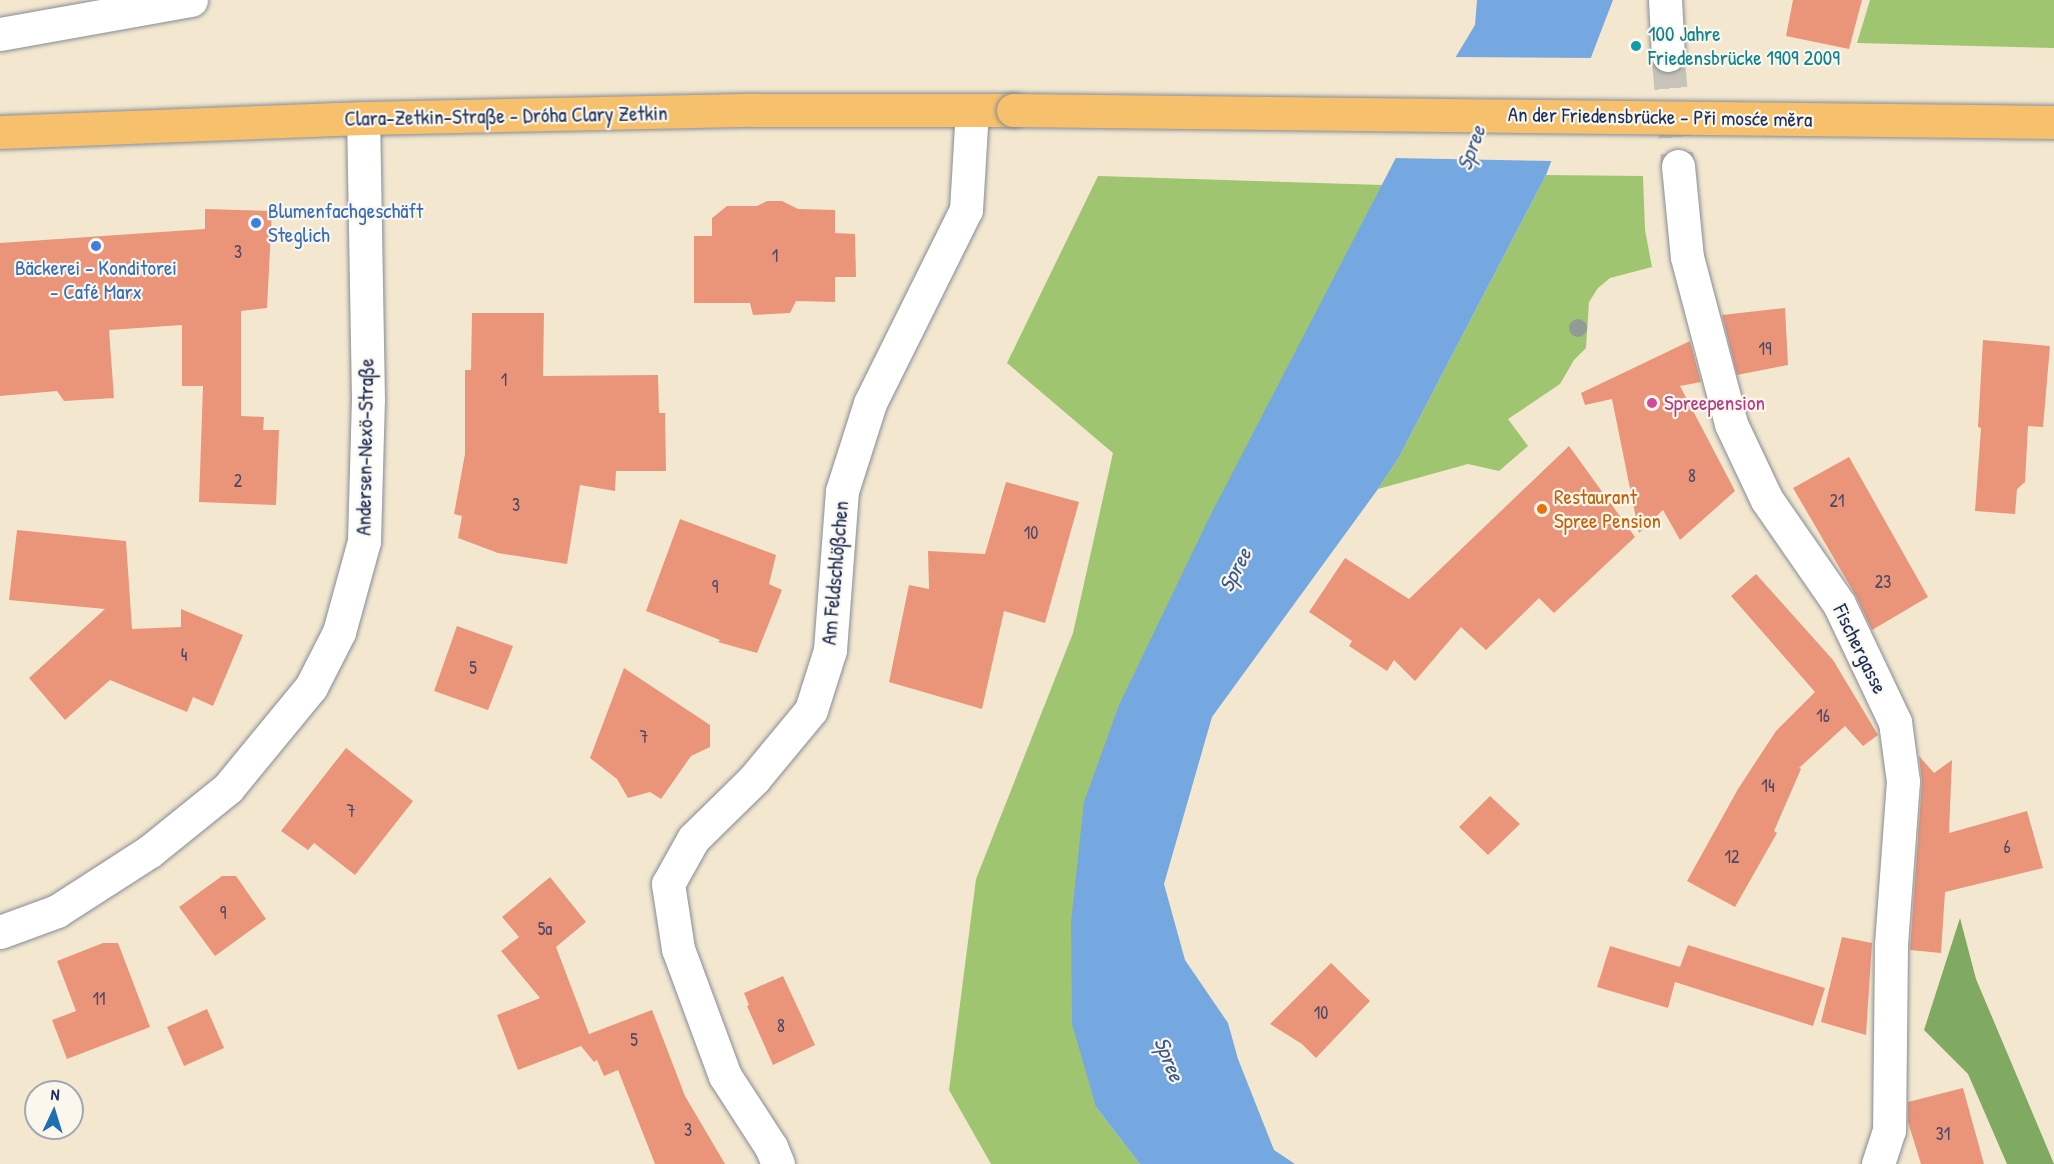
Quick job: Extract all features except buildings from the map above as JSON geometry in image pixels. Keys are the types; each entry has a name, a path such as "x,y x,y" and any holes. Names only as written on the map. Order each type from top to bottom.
{"main road":[{"name":"Clara-Zetkin-Straße - Dróha Clary Zetkin","path":"0,132 363,118 754,110 1013,110"},
{"name":"An der Friedensbrücke - Při mosće měra","path":"1013,110 2054,122"}],"street":[{"path":"0,34 191,0"},
{"path":"1665,0 1668,55"},
{"name":"Am Feldschlößchen","path":"778,1164 771,1147 725,1076 678,949 668,884 693,839 754,779 811,710 830,650 842,491 870,403 966,210 972,110"},
{"name":"Andersen-Nexö-Straße","path":"0,932 57,911 150,851 228,788 311,687 339,632 364,541 368,400 363,118"},
{"name":"Fischergasse","path":"1678,166 1687,257 1731,424 1767,500 1839,604 1895,722 1903,780 1891,945 1889,1130 1878,1164"}],"green space":[{"path":"1870,0 2054,0 2054,48 1857,43"},
{"path":"1546,175 1643,176 1645,230 1652,267 1610,278 1598,288 1589,302 1586,348 1574,360 1560,384 1508,419 1528,446 1499,471 1468,464 1378,489 1399,457"},
{"path":"1098,176 1383,185 1333,282 1096,1107 1140,1164 991,1164 949,1090 976,879 1073,633 1113,453 1007,363"},
{"path":"1960,918 1976,979 2054,1164 2007,1164 1968,1074 1924,1030"}],"water":[{"name":"Spree","path":"1477,0 1613,0 1546,175 1399,457 1212,717 1164,884 1185,960 1228,1023 1238,1059 1274,1150 1295,1164 1140,1164 1096,1107 1072,1024 1071,922 1084,802 1119,705 1208,520 1402,146 1475,25"}],"pier":[{"path":"1452,57 1594,58 1554,161 1393,158"}],"tunnel":[{"path":"1668,55 1678,166"}],"place":[{"name":"100 Jahre Friedensbrücke 1909 2009","path":"1636,46"},
{"name":"Blumenfachgeschäft Steglich","path":"256,223"},
{"name":"Bäckerei - Konditorei - Café Marx","path":"96,246"},
{"name":"Spreepension","path":"1652,403"},
{"name":"Restaurant Spree Pension","path":"1542,509"}]}
